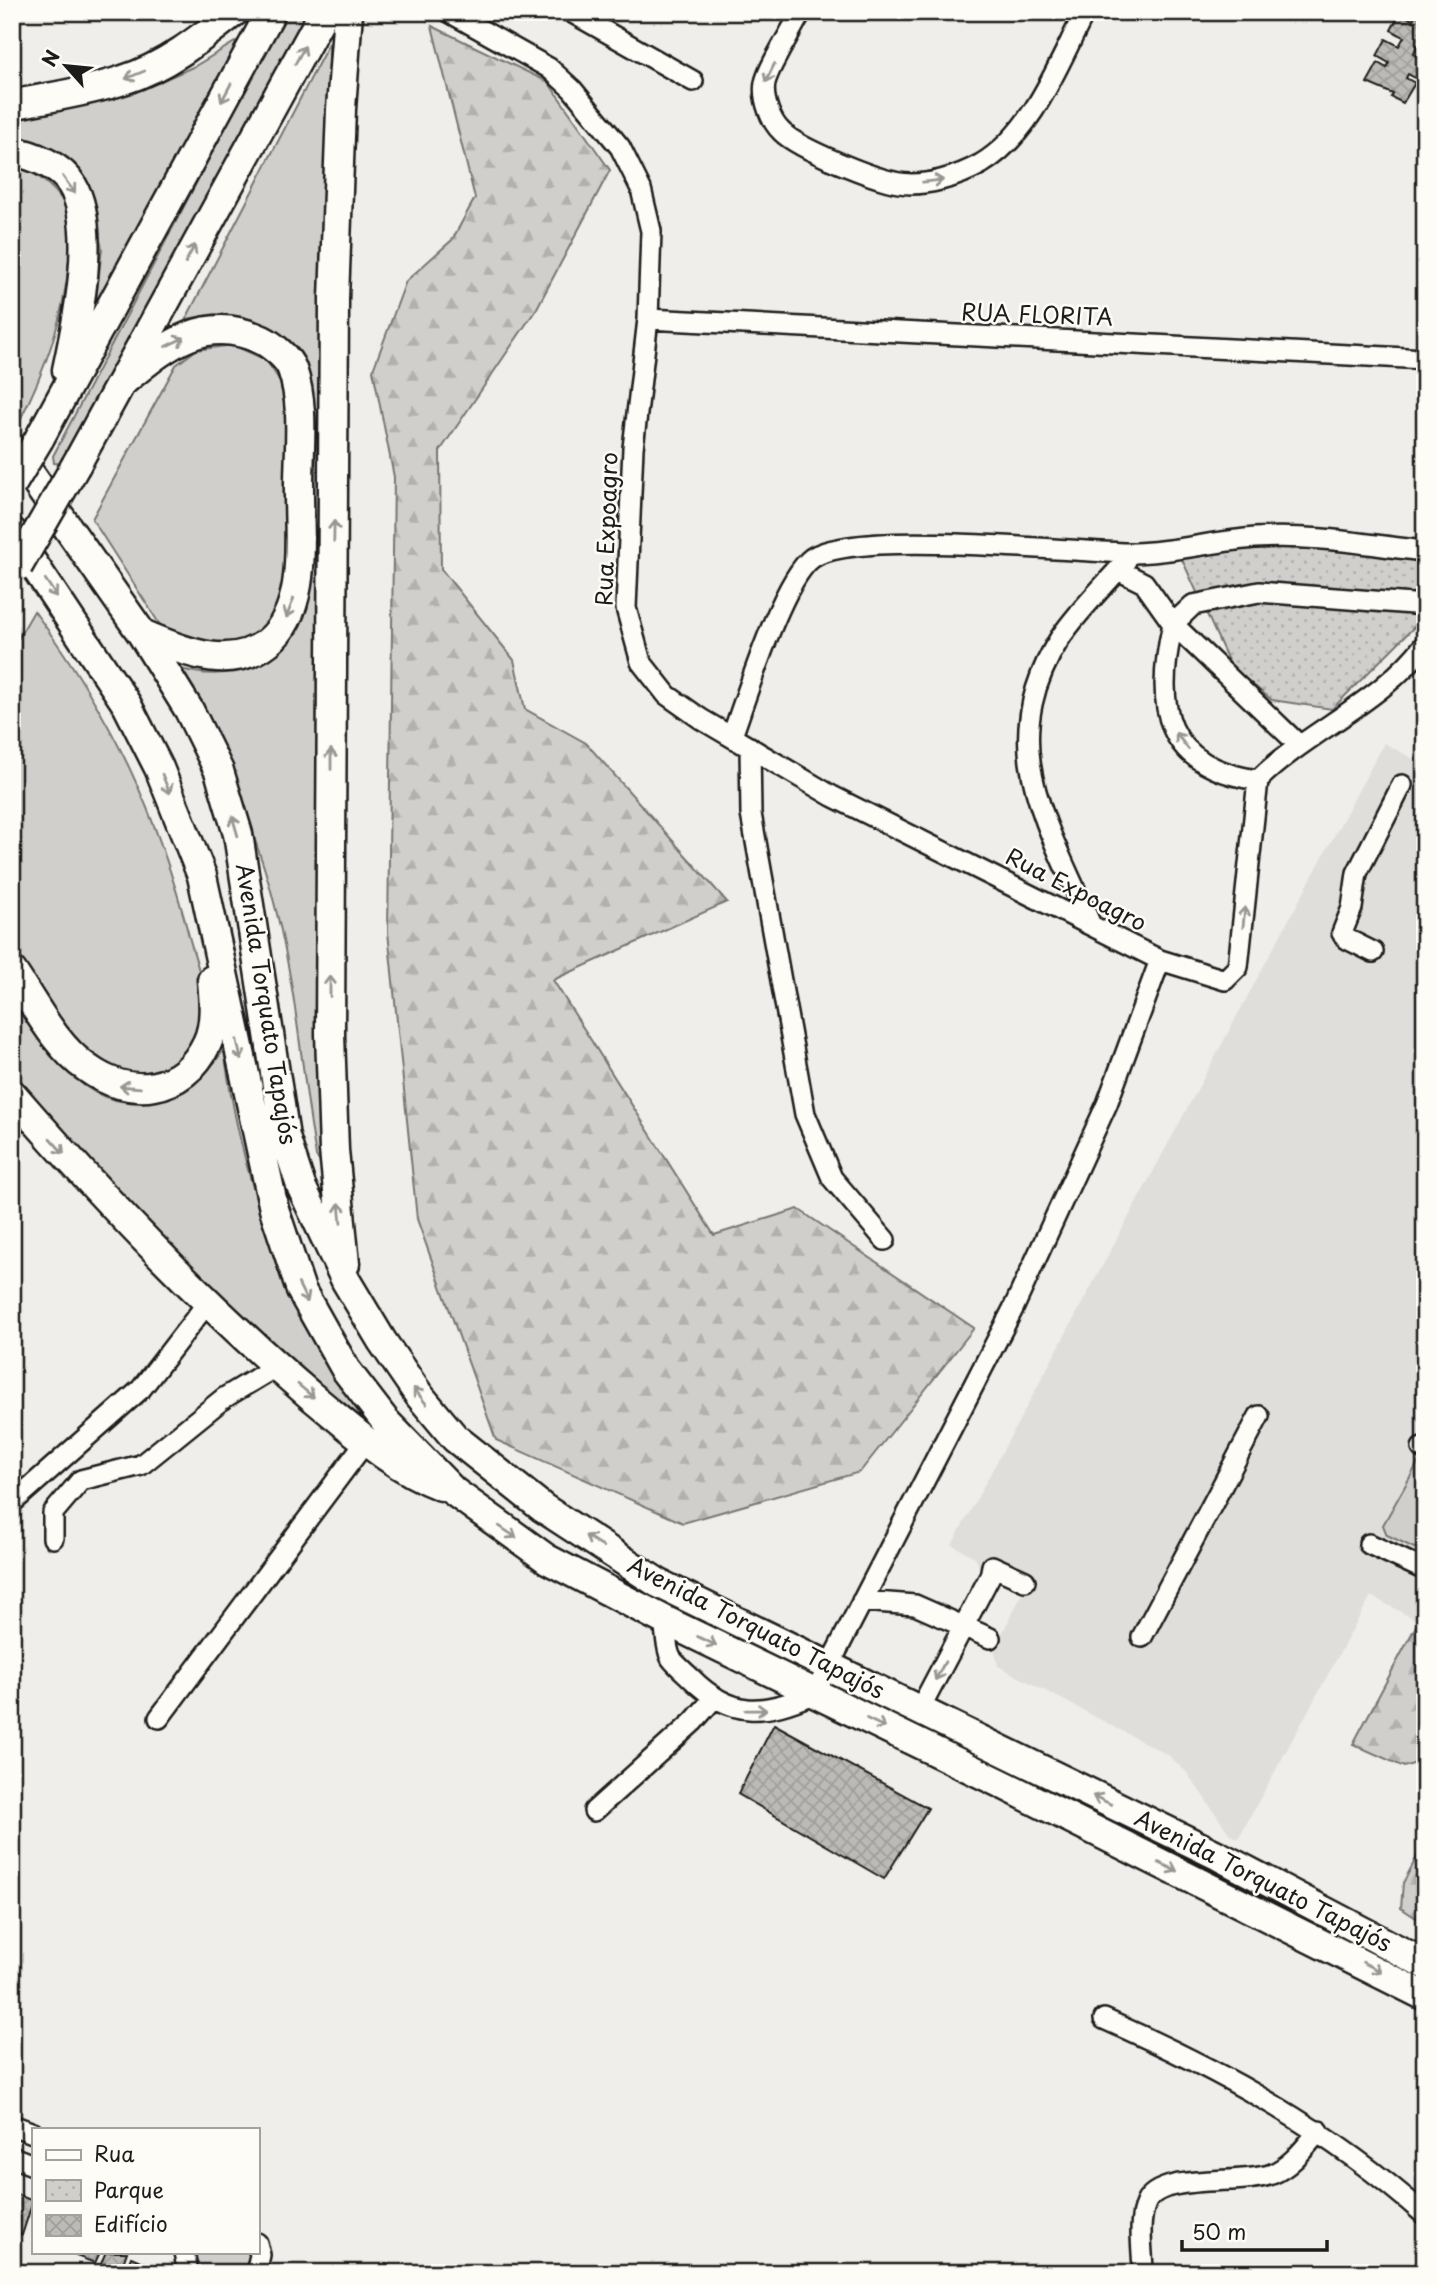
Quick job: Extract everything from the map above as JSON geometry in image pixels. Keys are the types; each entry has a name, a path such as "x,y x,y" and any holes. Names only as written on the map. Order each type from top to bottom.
{"highway":[{"path":"12,105 123,80 146,71 190,46 234,12"},
{"path":"12,484 59,405 271,12"},
{"path":"15,571 76,465 324,12"},
{"path":"346,1281 334,1150 330,1020 334,299 341,109 348,12"},
{"path":"12,151 26,153 52,166 71,183 83,214 80,311 59,405"},
{"path":"121,383 169,344 204,330 243,331 269,344 291,366 300,401 297,590 284,623 268,642 240,655 204,658 142,634"},
{"name":"Avenida Torquato Tapajós","path":"12,448 142,634 190,710 219,771 238,834 285,1137 301,1186 346,1281 419,1395 466,1447 543,1508 658,1583 1219,1856 1425,1964"},
{"name":"Avenida Torquato Tapajós","path":"12,532 127,705 159,768 202,876 274,1209 301,1290 346,1370 386,1422 453,1491 548,1559 664,1620 1355,1959 1425,1996"},
{"path":"12,971 63,1044 85,1068 119,1086 155,1088 190,1070 208,1042 215,1004 202,876"},
{"path":"12,1094 131,1224 208,1302 277,1366 366,1441 411,1474 453,1491"}],"street":[{"name":"Rua Expoagro","path":"449,12 549,68 572,89 620,147 641,188 652,231 648,318 633,448 626,608 641,662 667,695 832,796 1160,960 1225,979 1236,972 1258,780"},
{"path":"571,12 693,81"},
{"path":"801,12 765,83 772,119 783,134 861,174 901,184 943,180 982,164 1013,136 1036,106 1085,12"},
{"name":"RUA FLORITA","path":"648,318 1425,359"},
{"path":"732,736 780,611 798,575 810,559 826,551 869,545 949,545 1136,553 1256,538 1340,540 1425,551"},
{"path":"1090,923 1038,805 1030,773 1027,723 1038,678 1061,638 1118,570 1136,553"},
{"path":"1118,570 1144,583 1171,631 1299,745"},
{"path":"1425,605 1259,592 1193,605 1171,631 1163,675 1170,724 1209,768 1233,777 1258,780 1299,745 1369,697 1408,664 1425,644"},
{"path":"750,747 751,814 805,1114 832,1178 885,1240"},
{"path":"1373,952 1342,933 1352,908 1357,873 1402,785"},
{"path":"664,1620 670,1657 701,1688 729,1706 757,1711 782,1708 815,1693 1024,1285 1108,1104 1160,960"},
{"path":"12,1503 141,1389 208,1302"},
{"path":"53,1538 53,1513 81,1480 141,1465 224,1398 277,1366"},
{"path":"1142,1637 1259,1416"},
{"path":"159,1718 366,1441"},
{"path":"1369,1544 1425,1570"},
{"path":"919,1711 990,1576 992,1566 1025,1581"},
{"path":"862,1601 915,1605 990,1638"},
{"path":"594,1811 694,1722 715,1697"},
{"path":"1104,2019 1195,2061 1319,2131 1386,2180 1425,2215"},
{"path":"12,2125 32,2133"},
{"path":"1143,2273 1144,2205 1156,2191 1170,2186 1231,2181 1275,2172 1296,2157 1319,2131"},
{"path":"12,2157 32,2165"},
{"path":"256,2273 259,2251"},
{"path":"184,2254 188,2273"}],"shaded area":[{"path":"1384,743 1425,765 1425,1609 1418,1621 1371,1596 1238,1839 1229,1833 1187,1773 1168,1755 998,1666 994,1649 1023,1592 990,1576 980,1569 975,1557 952,1545"}],"green space":[{"path":"286,12 307,12 65,464 54,463 53,456"},
{"path":"432,26 548,82 610,170 537,308 440,451 441,569 514,660 525,709 586,743 727,902 553,980 714,1235 798,1209 974,1328 860,1472 683,1523 496,1440 417,1219 388,932 394,477 373,370 406,281 452,240 475,198"},
{"path":"240,39 103,304 96,301 102,248 94,214 12,139 12,116 134,93 195,66"},
{"path":"329,43 326,1173 316,1156 290,974 268,881 235,788 178,668 206,674 232,672 256,664 280,648 310,402 244,319 215,314 186,319"},
{"path":"12,163 30,171 55,191 67,208 71,227 66,282 58,324 37,384 18,424 12,417"},
{"path":"233,345 266,360 286,390 285,583 283,596 271,620 252,638 212,650 162,628 92,519 176,365 196,350"},
{"path":"1234,539 1425,547 1425,616 1332,709 1272,700 1231,667 1180,555"},
{"path":"34,611 87,689 129,768 163,850 202,981 202,1023 178,1064 132,1079 81,1050 12,945 12,649"},
{"path":"12,987 66,1068 85,1086 105,1097 127,1102 150,1101 171,1095 191,1084 209,1069 224,1049 242,1149 271,1242 311,1332 363,1419 313,1383 221,1302 135,1213 12,1075"},
{"path":"1425,1459 1425,1538 1419,1547 1414,1548 1387,1535 1383,1525 1419,1461"},
{"path":"1425,1609 1425,1760 1404,1767 1353,1744"},
{"path":"1425,1842 1425,1924 1401,1908 1403,1883"},
{"path":"190,2254 254,2254 249,2273 195,2273"}],"building":[{"path":"1411,12 1425,12 1425,48 1418,45 1413,54 1425,60 1425,74 1421,81 1408,74 1406,78 1415,83 1403,103 1391,97 1393,94 1367,83 1378,63 1387,68 1389,63 1377,56 1386,39 1399,46 1404,37 1391,30 1400,13 1413,20 1415,15"},
{"path":"774,1724 928,1808 884,1879 738,1794"},
{"path":"16,2194 32,2201 22,2235 12,2232 12,2204"},
{"path":"77,2254 99,2254 95,2263 76,2256"},
{"path":"105,2254 126,2254 120,2272 100,2265"},
{"path":"131,2257 150,2265 147,2273 125,2273"}]}
